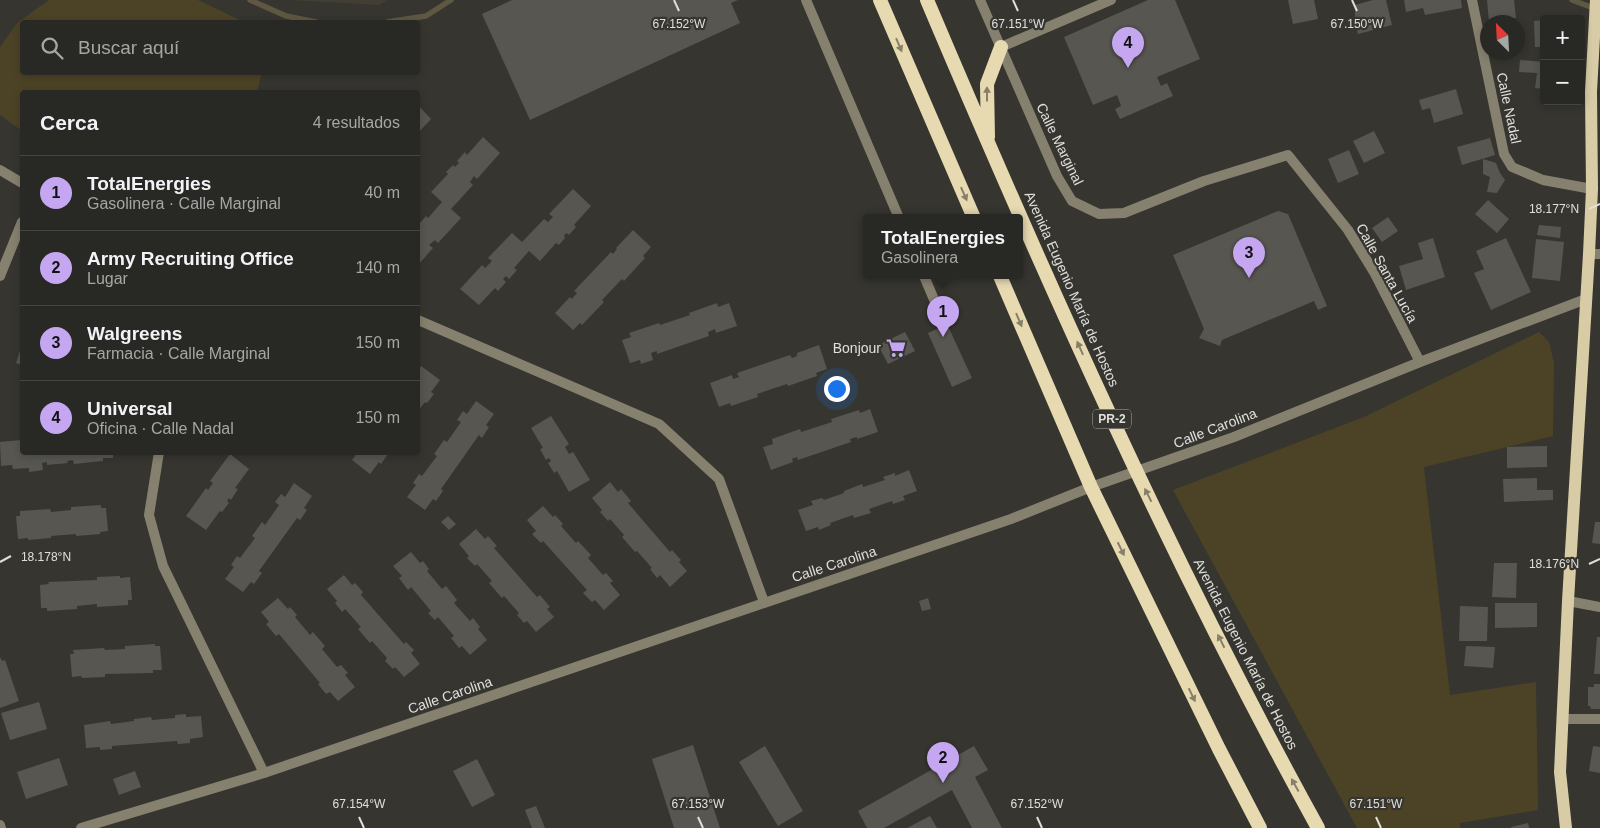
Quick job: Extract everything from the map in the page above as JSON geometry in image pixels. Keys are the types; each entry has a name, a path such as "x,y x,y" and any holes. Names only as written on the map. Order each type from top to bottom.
{"highway":[{"path":"880,0 972,214"},
{"name":"Avenida Eugenio María de Hostos","path":"927,0 1020,214"},
{"path":"988,143 987,84 1001,47"},
{"name":"Avenida Eugenio María de Hostos","path":"1023,221 1136,472 1276,750 1318,828"},
{"path":"1001,279 1091,488 1260,828"}],"main road":[{"path":"1566,828 1560,772 1586,300 1594,254 1591,92 1596,0"}],"street":[{"path":"806,0 897,214"},
{"name":"Calle Marginal","path":"980,0 1056,176 1072,200 1099,214 1124,213 1204,181 1288,155"},
{"path":"1001,47 1111,0"},
{"name":"Calle Nadal","path":"1472,0 1504,154 1512,168 1543,180 1592,189"},
{"name":"Calle Santa Lucía","path":"1288,155 1348,230 1374,272 1420,362"},
{"path":"0,170 20,182"},
{"path":"0,276 20,227"},
{"path":"925,279 941,316"},
{"name":"Calle Carolina","path":"81,828 264,773 1011,519 1234,436 1420,362 1586,300"},
{"path":"420,321 659,424 719,479 764,602"},
{"path":"159,455 149,515 163,566 264,773"},
{"path":"1568,601 1600,607"},
{"path":"1562,719 1600,720"}],"shaded area":[{"path":"49,0 198,0 240,20 21,20"},
{"path":"288,0 387,0 379,5"},
{"path":"20,21 20,75 261,75 258,90 20,90 20,130 0,115 0,47"},
{"path":"1539,332 1549,342 1554,363 1553,436 1424,467 1450,695 1536,682 1538,810 1460,823 1460,828 1357,828 1173,490 1364,417"}],"building":[{"path":"512,0 738,0 731,3 740,23 530,120 482,14"},
{"path":"1148,0 1175,0 1200,59 1157,77 1161,86 1167,83 1173,96 1120,119 1115,109 1121,106 1117,95 1093,105 1064,37"},
{"path":"1288,0 1314,0 1318,19 1293,24"},
{"path":"1373,0 1386,0 1392,25 1358,34 1355,23 1355,5"},
{"path":"1404,0 1461,0 1462,8 1425,15 1423,8 1406,12"},
{"path":"1487,0 1514,0 1516,15 1488,15"},
{"path":"1540,20 1540,47 1535,47 1534,21"},
{"path":"1520,60 1540,62 1540,89 1535,88 1537,73 1519,72"},
{"path":"1456,89 1463,114 1434,123 1430,108 1422,110 1419,100"},
{"path":"420,107 431,119 420,131"},
{"path":"1374,131 1385,153 1364,163 1353,141"},
{"path":"483,137 500,153 477,179 474,176 470,182 473,185 451,209 461,218 438,243 435,240 429,245 433,248 420,263 420,223 426,216 428,218 442,202 431,192 448,174 446,172 453,165 455,167 459,163 457,161 465,152 467,155"},
{"path":"1490,138 1495,155 1462,165 1457,147"},
{"path":"1349,150 1359,174 1338,183 1328,159"},
{"path":"1483,159 1496,163 1505,180 1497,193 1487,192 1490,177 1483,174"},
{"path":"573,189 591,206 574,225 576,227 569,235 566,233 565,238 559,245 556,243 540,261 529,251 514,268 517,270 509,279 506,276 503,279 506,282 498,291 495,288 479,305 460,289 482,265 485,268 492,261 488,258 512,233 522,242 544,219 548,222 553,217 549,214"},
{"path":"1488,200 1509,219 1497,233 1475,214"},
{"path":"1278,211 1288,214 1327,306 1318,310 1314,301 1222,340 1220,346 1199,338 1204,329 1173,255"},
{"path":"1388,217 1398,231 1382,242 1372,228"},
{"path":"1539,225 1561,227 1560,238 1537,235"},
{"path":"633,230 651,247 643,256 645,258 624,281 622,279 602,300 604,302 582,325 580,323 573,330 555,313 570,297 572,299 577,293 574,291 611,252 613,254 616,248"},
{"path":"1433,238 1445,277 1406,290 1399,266 1423,259 1418,243"},
{"path":"1506,238 1531,292 1491,310 1474,273 1484,269 1476,251"},
{"path":"1536,239 1564,242 1560,281 1532,278"},
{"path":"717,303 718,307 729,303 737,326 716,333 715,329 708,332 709,336 657,354 657,351 651,353 653,360 641,364 640,360 630,363 622,340 631,337 629,333 690,315 689,313"},
{"path":"947,324 972,378 952,387 928,333"},
{"name":"Bonjour","path":"905,332 915,351 888,364 878,345"},
{"path":"819,345 827,369 816,373 817,376 757,394 758,397 731,406 730,403 719,407 710,383 732,375 733,379 739,377 737,373 790,355 792,358 797,356 797,353"},
{"path":"20,351 20,364 16,363"},
{"path":"421,366 440,380 431,392 434,394 420,408"},
{"path":"476,401 494,414 486,425 489,427 482,438 479,435 441,489 443,491 436,501 433,499 425,510 407,497 416,485 413,483 419,474 422,476 437,456 434,454 444,440 447,442 461,422 457,420 463,411 467,414"},
{"path":"870,409 878,432 857,439 857,437 850,439 851,442 798,460 797,457 792,459 793,462 771,470 763,447 773,444 772,439 800,429 801,432 832,422 831,419 859,410 860,413"},
{"path":"551,416 569,444 565,447 569,454 573,452 590,480 569,492 557,471 554,473 548,463 551,461 549,458 546,460 540,449 543,448 531,428"},
{"path":"20,440 20,455 113,455 113,458 103,458 103,461 74,464 73,460 67,461 68,463 47,465 47,462 42,463 43,470 29,472 29,468 13,469 12,465 1,466 0,442"},
{"path":"1547,446 1547,467 1507,468 1507,447"},
{"path":"229,455 249,469 235,488 238,489 231,500 229,498 227,501 229,503 222,512 220,511 206,530 186,516 206,488 208,490 213,483 210,481"},
{"path":"356,455 387,455 370,474 352,460"},
{"path":"909,470 917,491 903,496 905,500 893,504 892,501 869,509 871,513 854,518 853,515 830,523 831,525 819,530 818,527 806,531 798,510 813,505 811,501 822,498 824,500 862,484 863,487 885,480 883,477 895,473 895,476"},
{"path":"1537,478 1537,490 1553,490 1553,500 1504,502 1503,479"},
{"path":"610,482 618,492 621,489 631,501 628,503 670,552 672,550 681,560 679,562 687,571 670,587 660,575 657,578 650,569 652,568 622,537 624,535 610,519 608,521 600,512 602,510 592,498"},
{"path":"294,483 312,496 304,508 307,510 300,520 297,518 259,571 262,573 254,584 251,582 243,592 225,579 234,567 231,565 237,556 240,558 255,538 252,536 262,522 265,525 279,505 275,502 281,494 285,497"},
{"path":"101,505 101,508 106,508 108,531 100,532 100,534 51,536 51,538 28,540 28,538 18,539 16,516 20,516 20,511 50,509 51,512 71,510 71,507"},
{"path":"543,506 553,517 555,515 563,524 561,526 576,543 578,541 591,555 588,558 603,575 606,573 613,581 610,583 620,595 604,610 595,600 592,602 583,593 587,590 543,541 541,543 532,534 536,531 527,520"},
{"path":"448,516 456,524 449,530 441,522"},
{"path":"1595,522 1600,522 1600,544 1592,543"},
{"path":"476,529 485,539 488,536 497,546 494,548 537,597 540,595 550,607 547,609 554,617 536,632 527,621 524,623 517,615 519,613 504,596 502,598 489,583 492,581 477,564 475,566 467,558 469,556 459,544"},
{"path":"411,552 420,563 423,561 429,569 427,571 442,589 446,586 457,600 454,603 470,621 473,618 480,627 478,629 487,640 470,655 462,646 459,648 451,638 454,636 438,617 435,620 428,613 431,611 411,587 408,590 399,578 402,576 393,566"},
{"path":"1494,563 1517,563 1516,598 1492,597"},
{"path":"344,575 352,585 355,583 363,592 361,595 404,644 406,642 414,650 411,653 420,664 404,677 395,667 393,669 385,661 387,658 358,629 361,627 345,609 342,612 335,603 337,601 327,589"},
{"path":"120,576 120,578 130,577 132,600 128,600 128,605 97,607 97,604 77,606 77,609 47,611 47,608 41,608 40,585 49,584 48,582 97,580 97,577"},
{"path":"278,598 288,609 290,607 297,615 295,617 310,635 313,632 325,646 322,649 337,667 341,665 348,673 345,675 355,687 338,701 330,692 326,694 318,684 320,683 279,634 276,636 266,624 269,622 261,612"},
{"path":"928,598 931,609 922,611 919,601"},
{"path":"1495,603 1537,603 1537,627 1495,628"},
{"path":"1460,606 1488,607 1487,641 1459,641"},
{"path":"1597,637 1600,637 1600,674 1594,674"},
{"path":"155,644 155,646 160,646 162,670 153,670 153,673 105,674 105,677 72,677 70,654 74,654 73,650 125,649 125,646"},
{"path":"1466,646 1495,647 1493,668 1464,666"},
{"path":"0,657 2,661 5,660 19,701 0,708"},
{"path":"1594,684 1600,684 1600,709 1591,709 1588,706 1588,687 1594,687"},
{"path":"39,702 47,729 10,740 1,713"},
{"path":"186,714 186,717 201,716 203,737 190,739 190,743 178,744 177,741 112,746 112,749 100,750 100,747 86,748 84,725 110,721 111,724 151,717 152,720 175,718 175,715"},
{"path":"693,745 720,828 674,828 652,759"},
{"path":"765,746 803,811 778,826 739,762"},
{"path":"974,746 988,770 975,777 1002,828 972,828 952,790 884,828 867,828 858,811"},
{"path":"1593,746 1600,747 1600,773 1589,771"},
{"path":"59,758 68,785 26,799 17,772"},
{"path":"477,759 495,795 472,807 453,771"},
{"path":"135,771 141,787 119,795 113,779"},
{"path":"536,806 545,828 532,828 525,810"},
{"path":"930,816 937,828 907,828"},
{"path":"1528,823 1529,828 1511,828 1511,827"}],"waterway":[{"path":"250,0 286,16 306,20"},
{"path":"400,20 426,16 451,0"},
{"path":"1572,0 1596,9"}],"place":[{"name":"Universal","path":"1128,68"},
{"name":"Walgreens","path":"1249,278"},
{"name":"TotalEnergies","path":"943,337"},
{"name":"Bonjour","path":"896,348"},
{"name":"Army Recruiting Office","path":"943,783"}]}
